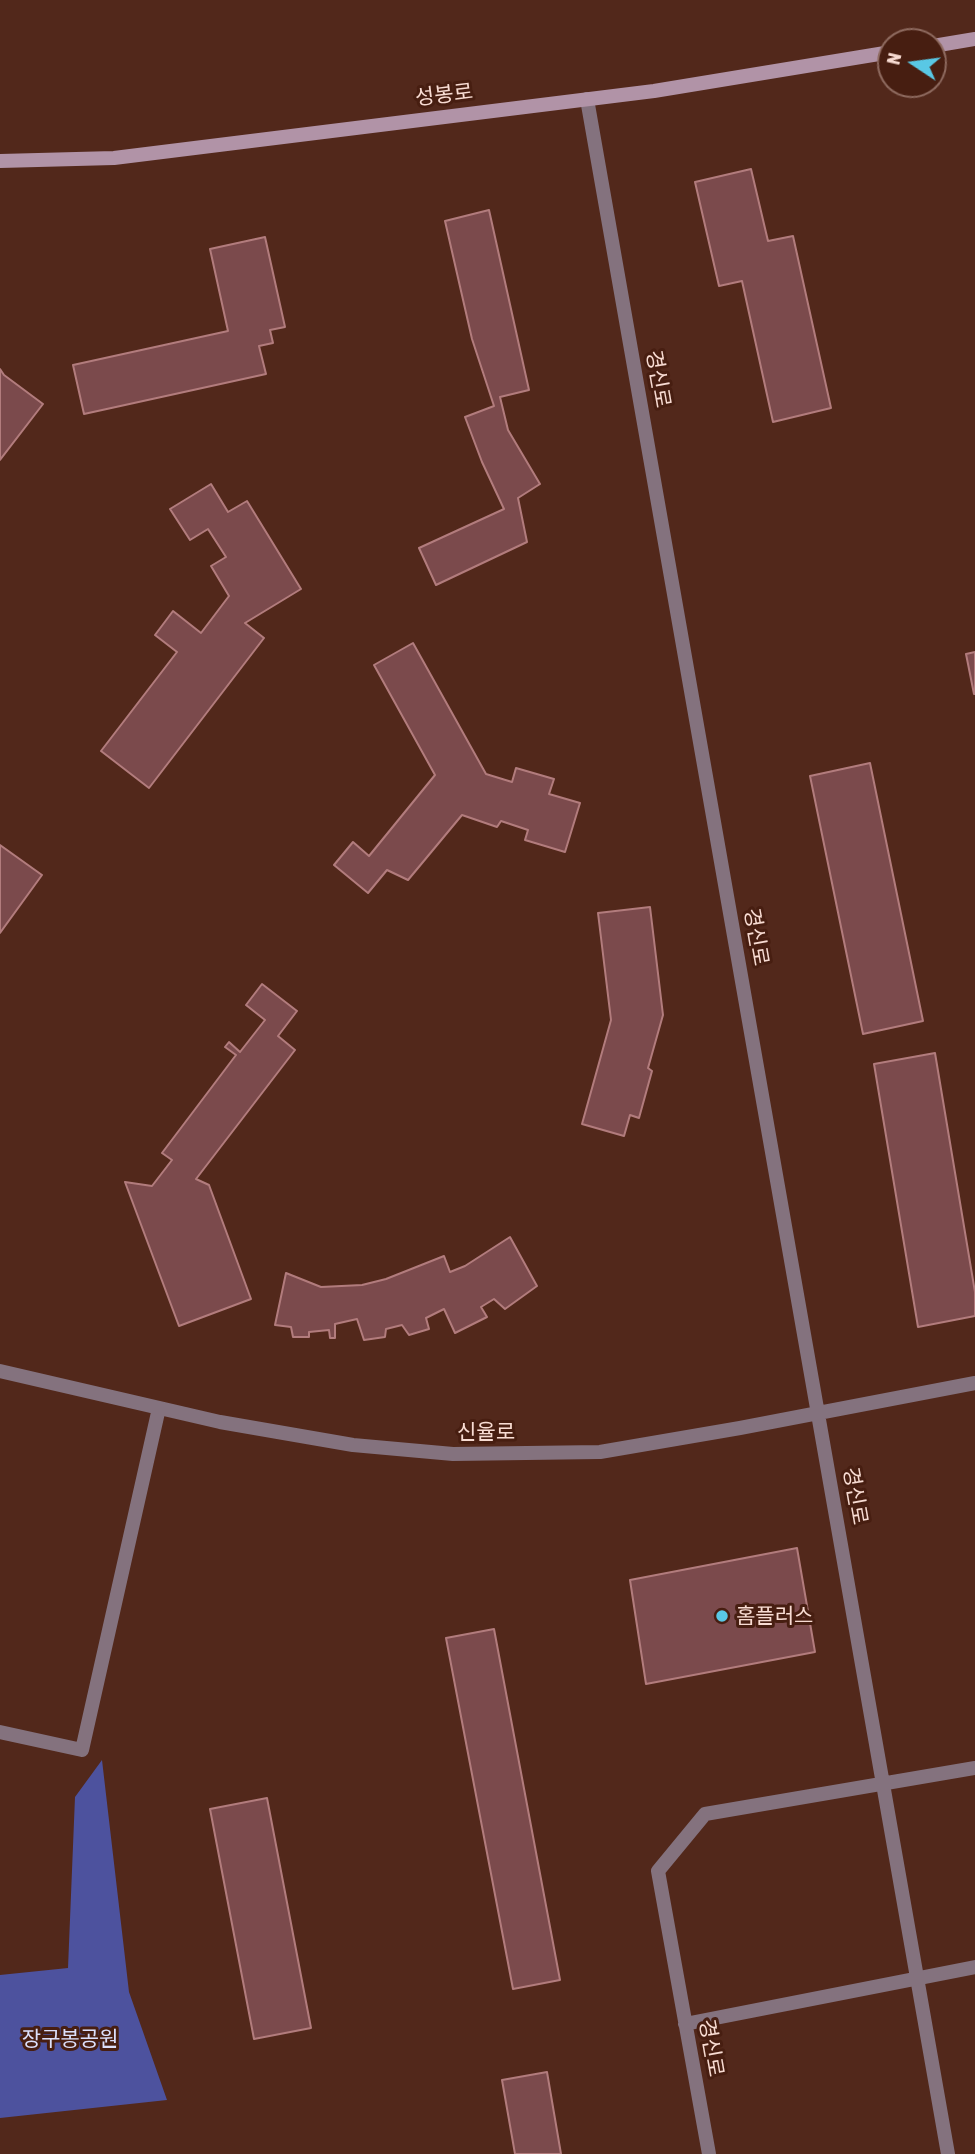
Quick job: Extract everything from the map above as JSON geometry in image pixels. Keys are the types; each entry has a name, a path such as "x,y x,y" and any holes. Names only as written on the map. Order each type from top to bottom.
{"street":[{"path":"947,44 975,39"},
{"name":"성봉로","path":"0,161 114,158 654,91 877,54"},
{"name":"경신로","path":"587,99 948,2154"},
{"name":"신율로","path":"0,1371 220,1422 353,1445 453,1454 600,1452 975,1383"},
{"path":"0,1732 82,1749 159,1408"},
{"name":"경신로","path":"709,2154 658,1871 705,1814 975,1768"},
{"path":"685,2024 975,1967"}],"green space":[{"name":"장구봉공원","path":"102,1760 129,1992 167,2100 0,2118 0,1975 68,1968 75,1797"}],"building":[{"path":"751,169 768,241 793,236 831,408 773,422 742,281 719,286 695,182"},
{"path":"489,210 529,390 500,397 508,430 540,484 518,498 527,542 436,585 419,548 504,509 465,417 494,406 472,339 445,221"},
{"path":"265,237 285,327 270,330 273,343 259,346 266,374 84,414 73,365 228,331 210,249"},
{"path":"0,369 4,375 43,404 0,460"},
{"path":"211,484 228,512 247,501 301,589 245,623 264,638 149,788 101,751 177,652 155,635 173,611 201,633 229,596 211,566 226,557 208,529 190,540 170,509"},
{"path":"413,643 486,774 512,782 516,768 554,779 549,794 580,803 565,852 525,840 528,830 501,821 497,827 462,815 408,880 387,870 368,893 334,865 353,842 369,856 435,775 374,665"},
{"path":"975,652 975,694 974,694 966,654"},
{"path":"870,763 923,1021 863,1034 810,776"},
{"path":"0,845 42,875 0,933"},
{"path":"650,907 663,1015 648,1068 652,1071 639,1118 630,1115 624,1136 582,1124 611,1020 598,913"},
{"path":"262,984 297,1011 278,1036 295,1050 196,1179 209,1185 251,1299 179,1326 125,1182 152,1186 172,1160 162,1153 236,1055 225,1047 229,1042 240,1052 265,1020 246,1005"},
{"path":"935,1053 975,1292 975,1316 918,1327 874,1064"},
{"path":"510,1237 537,1286 505,1309 494,1299 481,1307 487,1317 455,1333 444,1309 426,1318 429,1329 409,1335 402,1325 386,1329 385,1337 364,1340 357,1319 335,1324 335,1338 330,1338 329,1330 309,1332 309,1337 293,1337 291,1327 275,1325 286,1273 321,1287 362,1285 386,1279 444,1256 450,1272 465,1266"},
{"name":"홈플러스","path":"797,1548 815,1652 646,1684 630,1580"},
{"path":"494,1629 560,1980 513,1989 446,1638"},
{"path":"267,1798 311,2028 254,2039 210,1809"},
{"path":"547,2072 561,2154 515,2154 502,2080"}],"place":[{"name":"홈플러스","path":"722,1616"}]}
